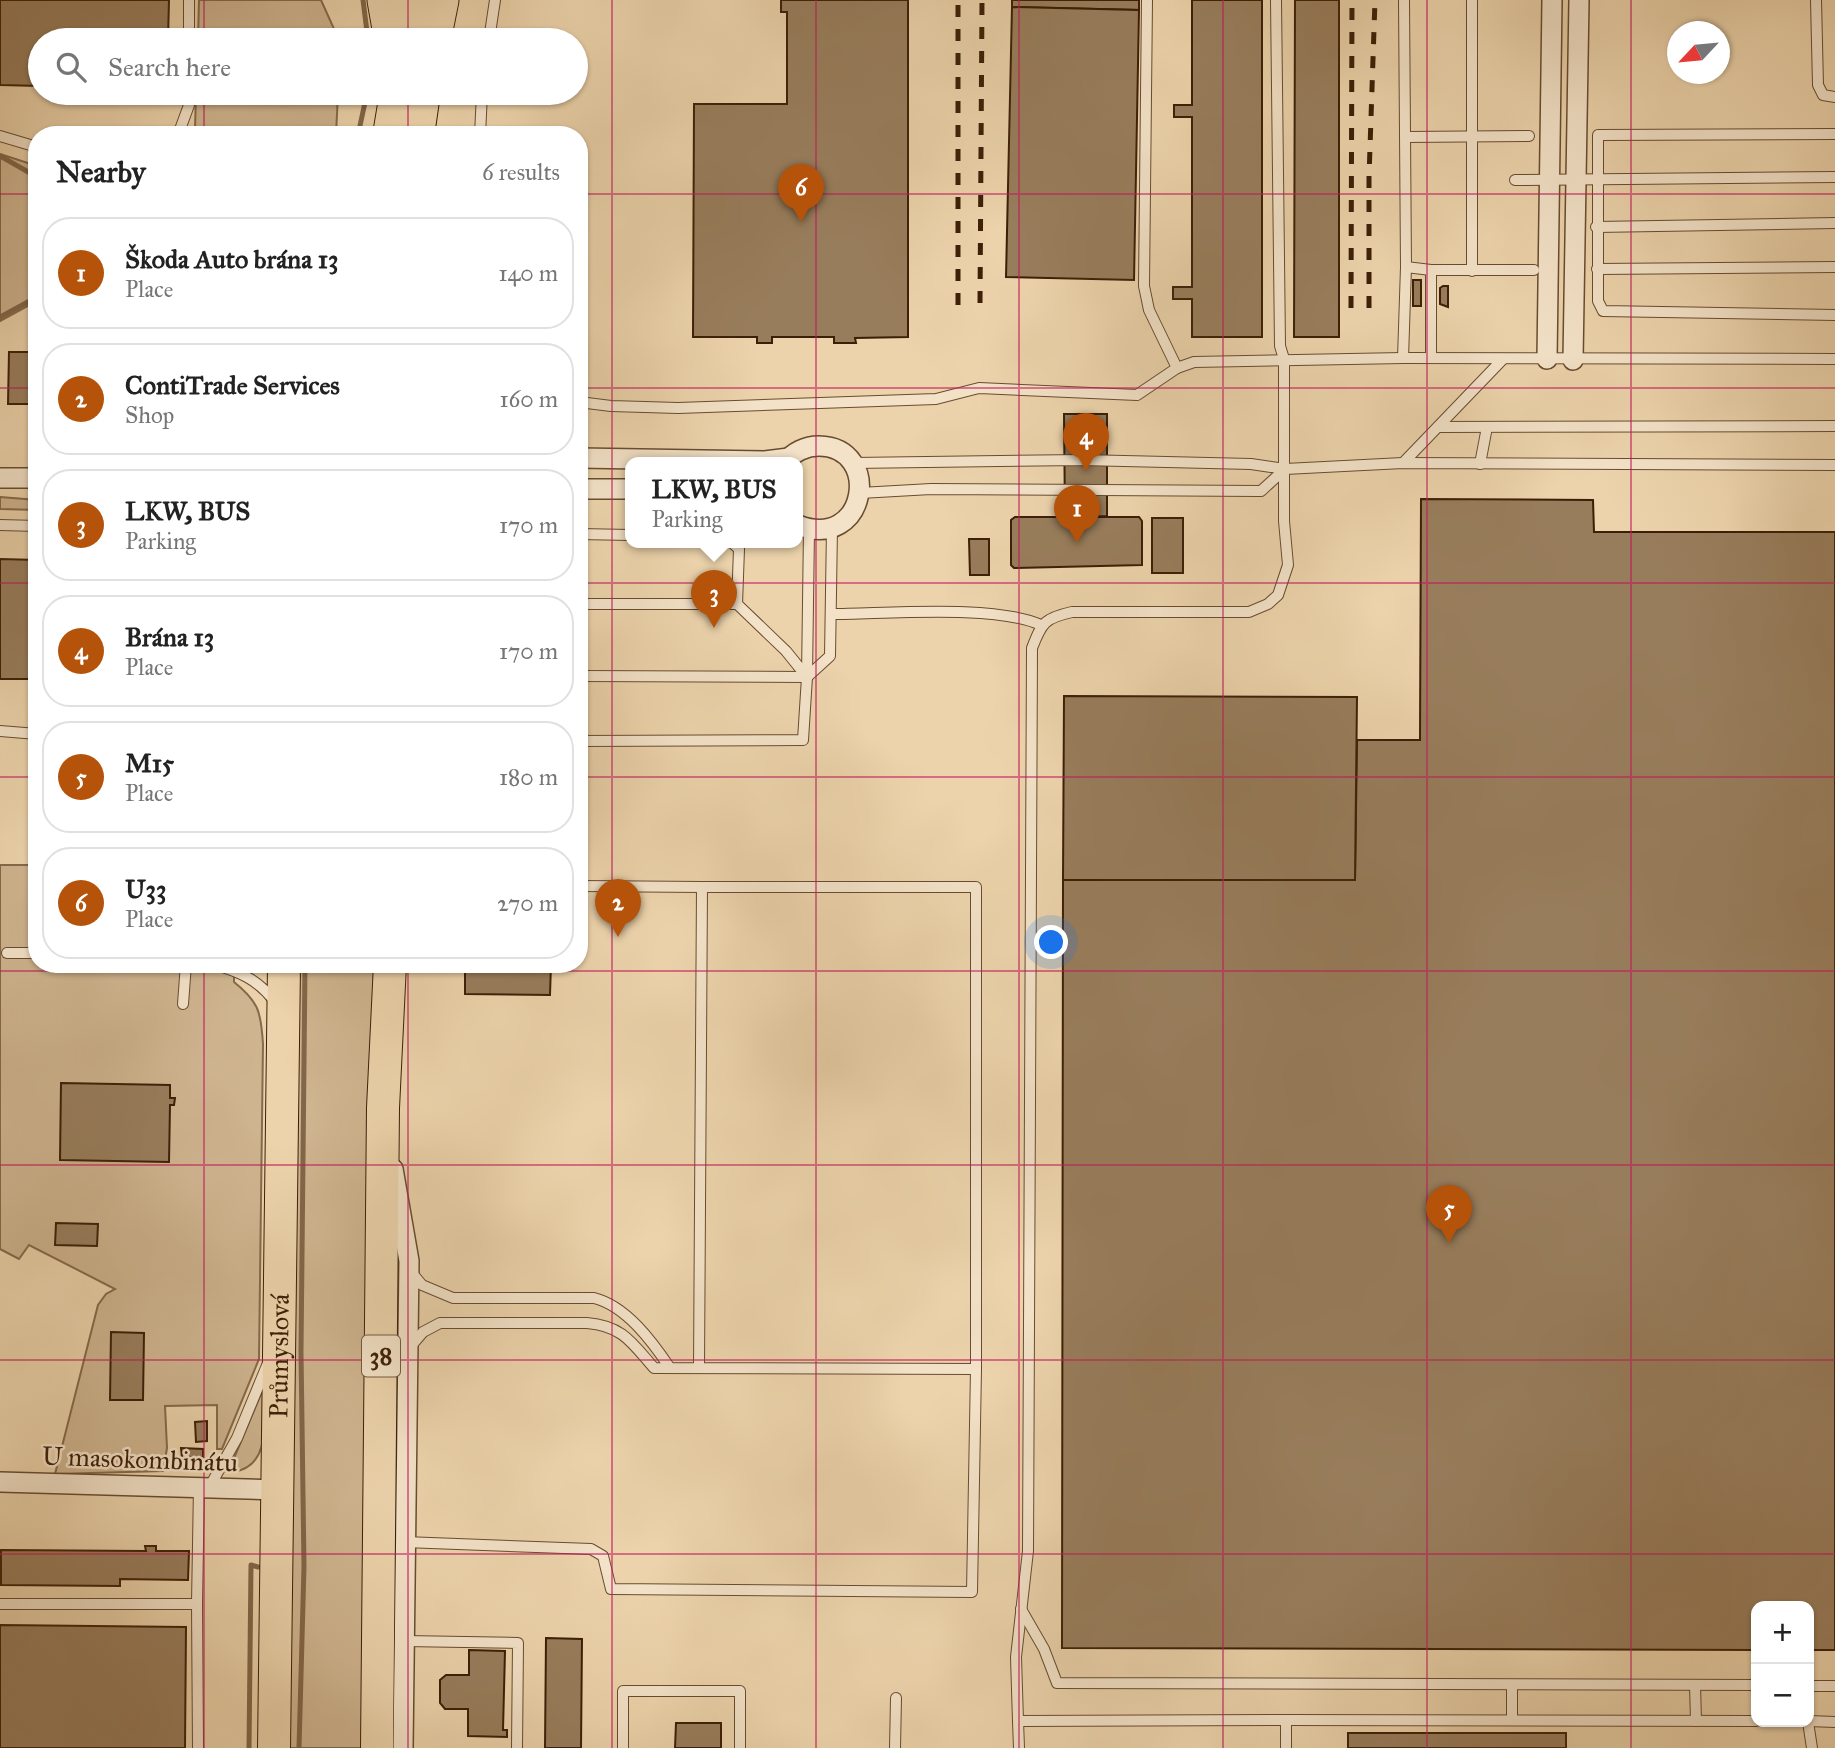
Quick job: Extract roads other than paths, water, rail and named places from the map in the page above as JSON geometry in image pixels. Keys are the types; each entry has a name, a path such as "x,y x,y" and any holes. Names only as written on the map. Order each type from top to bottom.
{"highway":[{"path":"386,0 391,28"},
{"path":"434,28 438,0"}],"main road":[{"path":"404,28 407,0"},
{"path":"390,126 394,105"},
{"path":"419,126 422,105"},
{"name":"Průmyslová","path":"274,1748 284,973"},
{"name":"38","path":"377,1748 383,1108 390,973"}],"street":[{"path":"1547,359 1552,0"},
{"path":"1573,360 1579,0"},
{"path":"792,457 810,446 821,446 833,449 852,463 857,472 860,493 851,515 832,528 803,527"},
{"path":"588,449 621,459"},
{"path":"588,458 625,459"},
{"path":"0,478 28,478"},
{"path":"588,489 625,489"},
{"path":"383,1108 409,1270 403,1748"},
{"name":"U masokombinátu","path":"0,1482 278,1490"}],"lane":[{"path":"189,0 189,28"},
{"path":"491,28 495,0"},
{"path":"1147,0 1144,286 1149,310 1177,369"},
{"path":"1019,1748 1016,1657 1028,1551 1032,648 1041,625 1055,616 1072,612 1249,612 1268,604 1278,595 1288,565 1284,521 1284,359 1280,346 1276,0"},
{"path":"1403,358 1406,267 1404,0"},
{"path":"1472,0 1472,271"},
{"path":"1816,0 1818,85 1823,95 1835,97"},
{"path":"181,126 189,105"},
{"path":"480,126 481,105"},
{"path":"1835,134 1598,135 1596,179 1598,301 1603,310 1609,313 1835,315"},
{"path":"0,136 28,144"},
{"path":"1406,137 1529,136"},
{"path":"1516,180 1835,177"},
{"path":"1596,227 1835,223"},
{"path":"1406,267 1472,271 1534,270"},
{"path":"1597,269 1835,267"},
{"path":"1431,270 1431,358"},
{"path":"588,403 692,408 936,399 979,388 1137,395 1177,369 1194,362 1403,358 1835,359"},
{"path":"1403,463 1503,359"},
{"path":"1438,427 1835,426"},
{"path":"1480,464 1488,427"},
{"path":"852,463 1082,460 1251,464 1285,470 1403,463 1835,465"},
{"path":"860,493 931,489 1261,491 1285,470"},
{"path":"4,525 28,526"},
{"path":"588,741 803,740 807,677 803,527"},
{"path":"588,676 807,677 831,656 832,528"},
{"path":"588,534 625,535"},
{"path":"737,604 738,548"},
{"path":"588,604 737,604 786,651 807,677"},
{"path":"831,614 996,614 1026,618 1041,625"},
{"path":"0,731 28,733"},
{"path":"404,1542 591,1549 603,1556 611,1590 972,1592 976,887 588,886"},
{"path":"699,1368 702,887"},
{"path":"6,953 28,953"},
{"path":"183,1004 185,973"},
{"path":"243,973 271,996 284,1016"},
{"path":"409,1270 422,1285 453,1298 594,1298 610,1302 637,1326 670,1368"},
{"path":"408,1349 423,1332 440,1323 608,1325 625,1335 654,1368 975,1369"},
{"path":"198,1748 197,1604 204,1486 237,1438 279,1337"},
{"path":"0,1604 197,1604"},
{"path":"1021,1609 1044,1649 1057,1683 1751,1685"},
{"path":"404,1641 518,1643 517,1748"},
{"path":"1511,1685 1512,1720"},
{"path":"1695,1685 1696,1721"},
{"path":"1814,1686 1835,1686"},
{"path":"623,1748 623,1691 740,1691 740,1748"},
{"path":"895,1748 896,1698"},
{"path":"1286,1720 1286,1748"},
{"path":"1018,1721 1751,1721"},
{"path":"1814,1722 1835,1722"},
{"path":"1809,1727 1812,1748"}],"waterway":[{"path":"363,0 366,28"},
{"path":"360,126 364,105"},
{"path":"0,156 28,172"},
{"path":"0,317 28,302"},
{"path":"299,1748 304,1566 301,1352 305,973"},
{"path":"249,1748 251,1565 258,1567"}],"railway":[{"path":"958,0 958,305"},
{"path":"980,303 982,0"},
{"path":"1351,308 1352,0"},
{"path":"1369,308 1369,177 1375,0"}],"place":[{"name":"U33","path":"801,222"},
{"name":"Brána 13","path":"1086,471"},
{"name":"Škoda Auto brána 13","path":"1077,543"},
{"name":"LKW, BUS","path":"714,628"},
{"name":"ContiTrade Services","path":"618,937"},
{"name":"M15","path":"1449,1243"}]}
